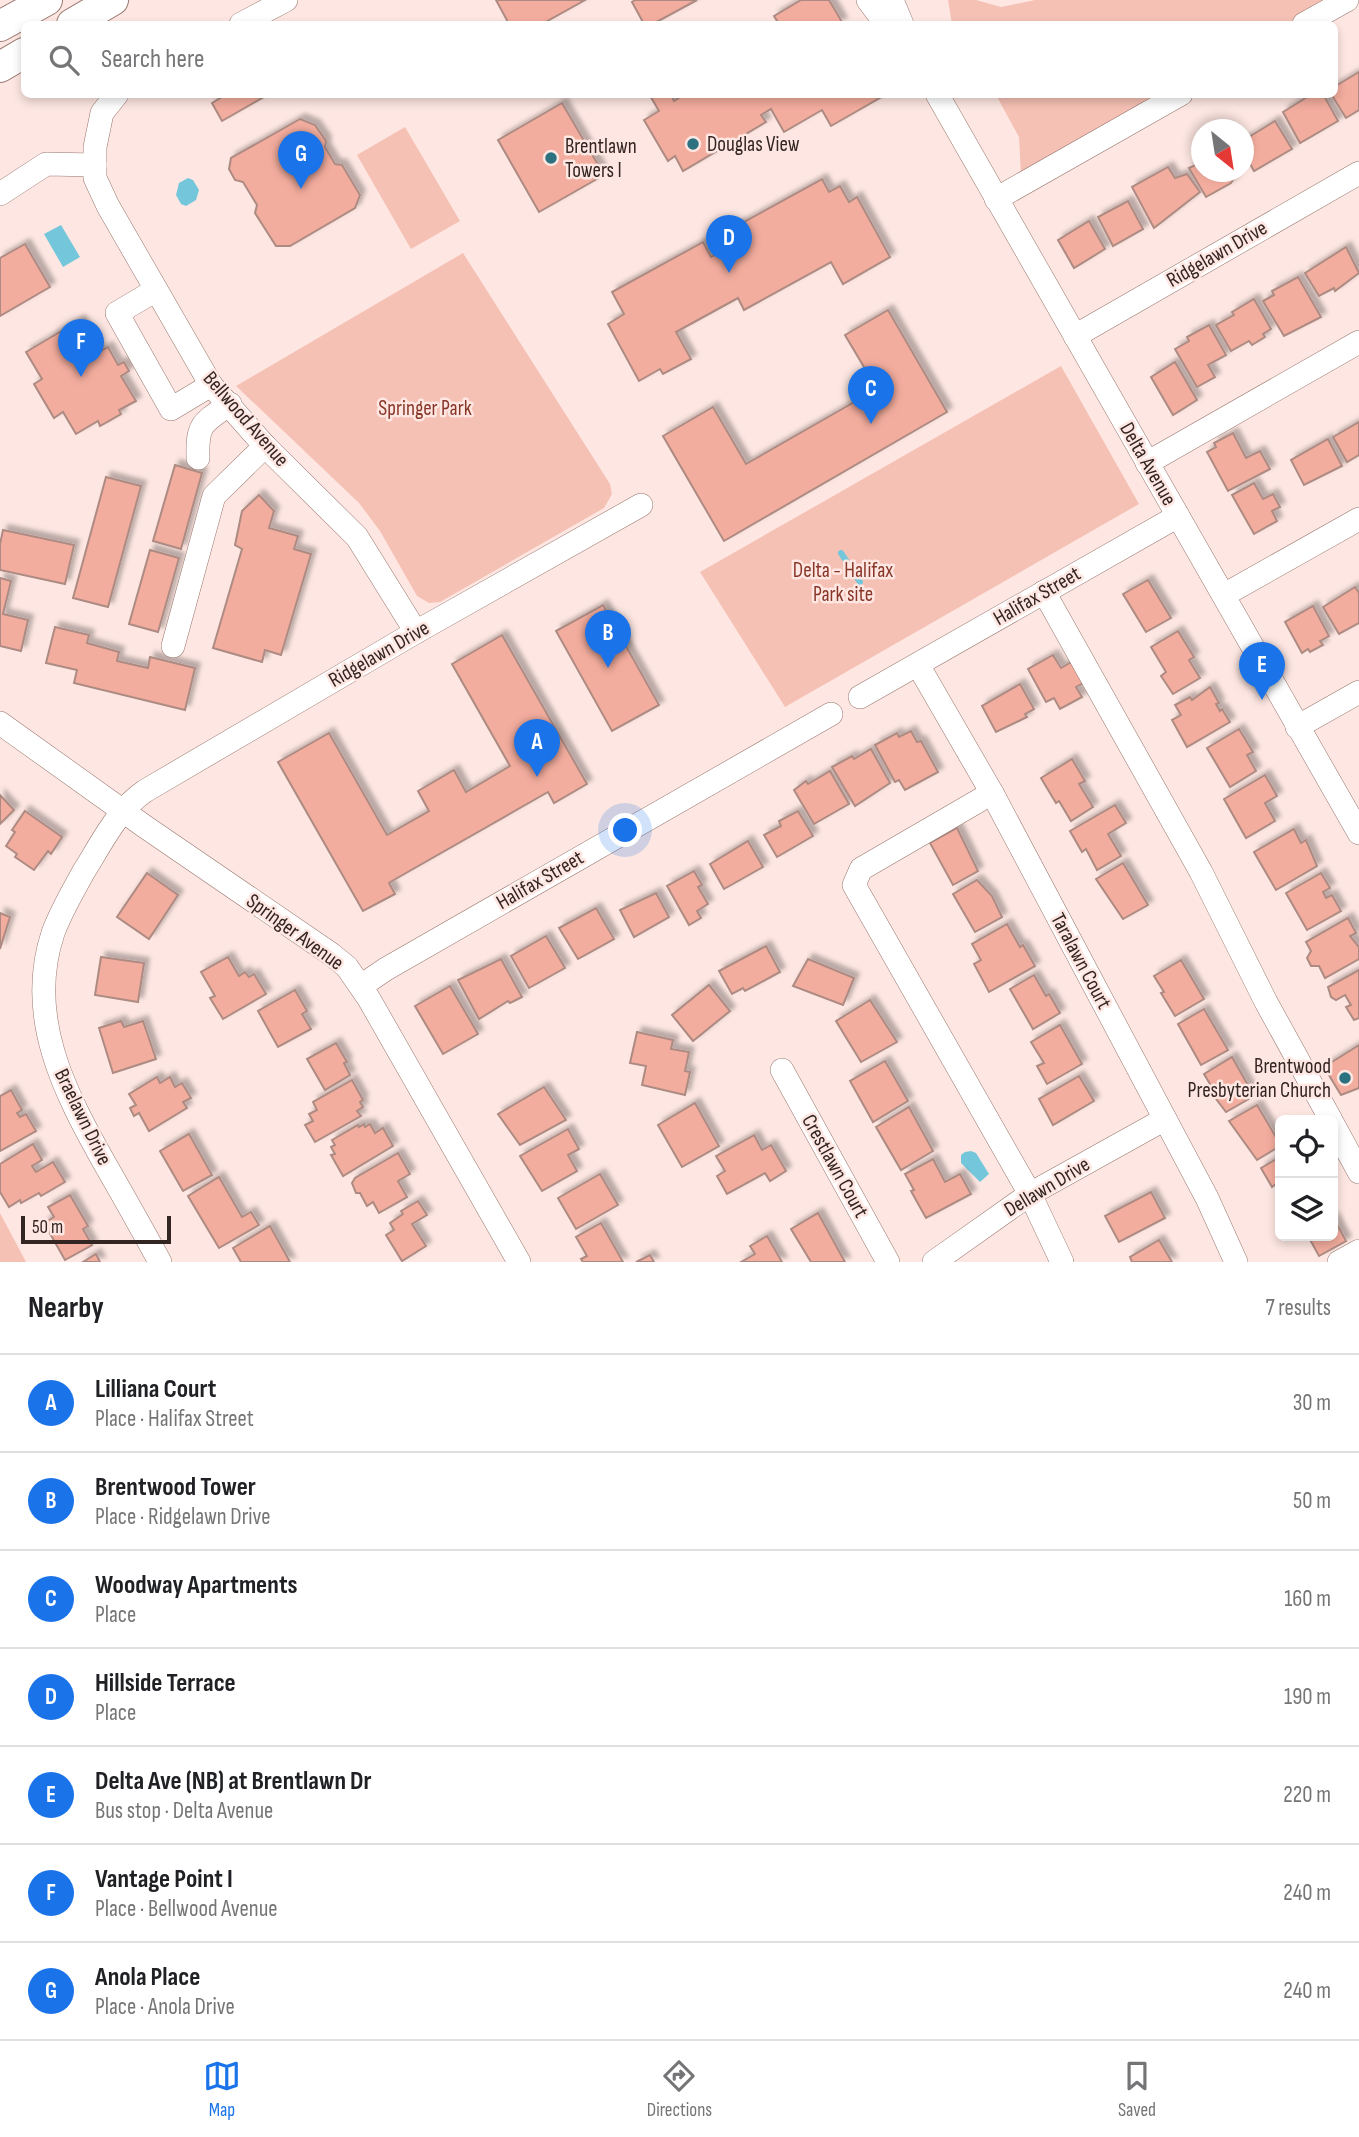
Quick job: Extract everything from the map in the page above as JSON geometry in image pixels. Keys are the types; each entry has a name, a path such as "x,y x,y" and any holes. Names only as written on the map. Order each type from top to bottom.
{"main road":[{"path":"0,26 47,0"},
{"path":"77,21 113,0"},
{"path":"0,67 21,55"}],"street":[{"path":"247,21 286,0"},
{"path":"868,0 884,21"},
{"path":"892,0 901,21"},
{"path":"1309,21 1347,0"},
{"path":"0,194 46,164 95,156 102,113 114,98"},
{"name":"Delta Avenue","path":"939,98 1359,833"},
{"path":"996,200 1174,98"},
{"name":"Bellwood Avenue","path":"95,156 95,178 108,206 211,385 265,446 357,537 416,632"},
{"name":"Ridgelawn Drive","path":"1075,336 1359,173"},
{"path":"156,290 117,313 171,409 211,385"},
{"path":"1147,463 1359,342"},
{"path":"198,458 197,434 210,418 229,404"},
{"path":"173,646 214,496 265,446"},
{"name":"Ridgelawn Drive","path":"124,812 137,796 145,791 416,632 641,505"},
{"name":"Halifax Street","path":"860,697 1178,516"},
{"path":"1224,595 1359,519"},
{"path":"1044,592 1201,872 1266,1002 1328,1115"},
{"name":"Taralawn Court","path":"918,665 992,793 1207,1198 1236,1262"},
{"path":"1297,727 1359,692"},
{"name":"Halifax Street","path":"361,986 398,962 831,714"},
{"name":"Springer Avenue","path":"0,723 346,967 361,986 519,1262"},
{"path":"992,793 861,869 854,885 1030,1194 1062,1262"},
{"name":"Braelawn Drive","path":"124,812 107,833 71,894 53,934 44,979 48,1036 62,1082 82,1124 160,1262"},
{"name":"Crestlawn Court","path":"782,1069 888,1262"},
{"name":"Dellawn Drive","path":"934,1262 1030,1194 1165,1119"},
{"path":"1338,1133 1359,1172"},
{"path":"1339,1262 1359,1251"}],"green space":[{"path":"948,0 976,0 1001,7 1035,0 1332,0 1294,21 952,21"},
{"path":"998,98 1159,98 1021,175 1019,137"},
{"path":"405,127 460,221 411,249 357,155"},
{"name":"Springer Park","path":"463,253 610,484 612,494 604,508 440,602 429,603 417,596 380,531 359,503 236,386"},
{"name":"Delta - Halifax Park site","path":"1061,366 1139,504 785,707 700,572"},
{"path":"0,1213 26,1262 0,1262"}],"water":[{"path":"188,178 193,180 199,190 196,200 186,206 181,204 176,195 179,183"},
{"path":"61,225 80,257 63,267 44,234"},
{"path":"971,1151 976,1153 989,1174 980,1182 961,1163 961,1155"}],"building":[{"path":"496,0 585,0 547,21 507,21"},
{"path":"697,0 658,21 642,21 632,2"},
{"path":"801,0 829,0 841,21 777,21 774,16"},
{"path":"1359,72 1359,110 1346,118 1334,98 1338,98 1338,85"},
{"path":"220,98 262,98 222,121 212,103"},
{"name":"Douglas View","path":"651,98 673,98 674,101 679,98 880,98 831,126 822,110 784,132 771,109 761,115 766,122 683,171 675,156 668,161 644,120 659,111"},
{"path":"1306,98 1325,98 1338,121 1300,143 1283,112"},
{"name":"Brentlawn Towers I","path":"562,103 604,175 539,212 498,140"},
{"path":"300,119 315,125 326,141 325,147 335,164 342,165 360,195 355,208 290,246 276,246 255,213 257,205 243,182 235,180 229,169 231,158"},
{"path":"1275,121 1292,149 1254,171 1254,134"},
{"path":"1168,167 1175,178 1187,174 1200,192 1154,228 1132,187"},
{"path":"822,179 829,192 840,186 849,202 857,197 890,257 843,284 831,262 744,310 738,298 676,332 691,359 663,374 660,369 639,381 608,324 624,314 612,292 703,242 711,257 720,252 713,239"},
{"path":"1197,182 1232,182 1231,183 1206,197"},
{"path":"1128,201 1143,229 1113,246 1098,217"},
{"path":"1089,221 1105,249 1074,268 1058,240"},
{"path":"25,244 50,287 0,316 0,258"},
{"path":"1346,247 1359,273 1335,291 1334,288 1319,296 1305,273"},
{"path":"1298,277 1321,317 1284,336 1263,301 1274,295 1272,291"},
{"path":"1254,299 1271,329 1263,334 1265,337 1252,345 1249,341 1231,351 1216,325"},
{"path":"888,310 947,412 724,541 663,436 713,407 746,464 877,389 845,335"},
{"path":"80,320 99,352 108,347 118,365 124,362 129,371 121,376 136,401 119,410 121,414 100,426 98,421 76,434 63,412 54,418 34,384 42,379 26,352"},
{"path":"1209,325 1226,355 1208,365 1215,377 1197,387 1175,349 1189,341 1187,337"},
{"path":"1175,362 1197,400 1173,415 1151,377"},
{"path":"1359,422 1359,455 1347,462 1333,437"},
{"path":"1233,433 1246,458 1260,451 1270,469 1228,491 1207,452 1216,447 1214,443"},
{"path":"1328,439 1342,466 1304,485 1291,460"},
{"path":"175,465 202,473 181,549 153,541"},
{"path":"106,477 141,486 108,607 73,598"},
{"path":"1254,483 1263,499 1273,494 1280,507 1272,511 1277,521 1254,534 1232,495"},
{"path":"259,495 274,511 269,528 298,536 294,549 311,554 281,655 265,650 262,662 213,648 242,549 235,545 242,511"},
{"path":"3,530 74,545 65,584 0,570"},
{"path":"150,550 179,558 158,632 129,624"},
{"path":"0,578 11,581 3,614 28,620 21,651 0,646"},
{"path":"1148,580 1171,618 1146,632 1123,594"},
{"path":"1355,587 1359,593 1359,623 1339,634 1323,607"},
{"path":"603,605 659,705 612,731 556,631"},
{"path":"1313,606 1329,636 1320,641 1323,645 1302,653 1285,622"},
{"path":"55,627 89,635 87,643 119,652 117,661 148,668 150,657 195,668 185,710 74,683 77,670 46,663"},
{"path":"1178,631 1194,657 1189,660 1200,678 1173,694 1161,676 1166,672 1151,647"},
{"path":"502,635 587,784 554,803 548,792 392,881 389,883 395,894 363,911 278,762 329,733 387,835 429,811 418,791 454,770 466,792 510,766 452,664"},
{"path":"1053,655 1061,668 1073,661 1085,682 1076,687 1082,697 1060,709 1054,698 1046,702 1028,669"},
{"path":"1020,684 1034,709 1025,714 1027,717 996,732 982,706"},
{"path":"1210,687 1219,703 1216,704 1220,711 1222,709 1230,722 1187,747 1172,720 1181,715 1175,705 1190,697 1192,700"},
{"path":"1239,729 1253,752 1247,755 1256,771 1230,787 1207,748"},
{"path":"911,731 917,742 921,741 938,772 905,790 899,780 895,782 875,745 897,733 899,737"},
{"path":"871,749 890,783 855,806 832,767"},
{"path":"1072,759 1085,781 1079,784 1093,807 1071,821 1041,778"},
{"path":"830,771 849,804 814,824 794,790 806,781 808,784"},
{"path":"1265,775 1277,796 1265,803 1275,821 1246,838 1224,799"},
{"path":"0,795 14,810 0,824"},
{"path":"1115,805 1126,823 1108,834 1121,856 1097,870 1086,849 1082,852 1070,831"},
{"path":"25,811 62,837 51,854 48,851 34,870 15,857 17,854 6,846 15,832 12,830"},
{"path":"798,811 813,836 777,857 764,835 781,826 779,821"},
{"path":"957,828 978,871 953,885 930,843"},
{"path":"1294,829 1301,843 1306,840 1317,866 1276,890 1254,852"},
{"path":"748,841 763,867 724,889 710,864"},
{"path":"1123,863 1148,905 1123,919 1096,879"},
{"path":"694,871 702,885 698,887 708,904 697,911 701,918 689,925 667,886"},
{"path":"147,873 178,895 149,939 117,917"},
{"path":"1321,873 1330,888 1323,892 1326,898 1332,895 1341,911 1307,930 1286,893"},
{"path":"977,880 992,896 1002,917 975,932 953,894"},
{"path":"656,893 669,917 634,937 620,910"},
{"path":"596,908 614,939 578,959 559,928"},
{"path":"0,913 10,917 0,949"},
{"path":"1348,918 1356,933 1350,936 1359,947 1359,959 1325,978 1319,966 1311,966 1307,958 1311,951 1306,942"},
{"path":"1007,924 1035,966 989,992 974,964 981,960 972,944"},
{"path":"546,936 565,968 529,988 511,956"},
{"path":"766,946 780,972 745,991 743,988 732,994 719,971"},
{"path":"101,957 144,963 138,1002 95,995"},
{"path":"228,957 239,976 245,972 249,977 254,974 266,994 223,1019 210,998 215,996 201,972"},
{"path":"501,959 522,997 510,1003 508,1001 479,1019 458,980"},
{"path":"808,959 854,978 843,1005 793,986"},
{"path":"1181,960 1204,999 1175,1016 1154,976"},
{"path":"1359,970 1359,1018 1354,1020 1346,1007 1351,1005 1345,995 1336,1000 1331,997 1328,987"},
{"path":"1034,975 1060,1013 1033,1029 1010,989"},
{"path":"709,985 730,1011 693,1041 672,1015"},
{"path":"450,986 478,1034 443,1054 415,1006"},
{"path":"295,990 307,1011 302,1014 311,1029 278,1047 258,1011"},
{"path":"870,1000 897,1042 861,1062 836,1021"},
{"path":"1204,1009 1228,1050 1201,1065 1178,1024"},
{"path":"121,1021 124,1027 143,1021 156,1059 113,1073 99,1028"},
{"path":"1060,1025 1082,1064 1047,1084 1037,1066 1044,1063 1031,1042"},
{"path":"637,1032 673,1040 671,1049 689,1052 685,1071 690,1072 685,1095 642,1085 646,1066 630,1063"},
{"path":"336,1043 347,1062 344,1063 350,1075 325,1090 307,1059"},
{"name":"Brentwood Presbyterian Church","path":"1359,1045 1359,1088 1341,1095 1324,1067"},
{"path":"1232,1057 1254,1096 1226,1112 1210,1091 1213,1089 1204,1074"},
{"path":"885,1061 908,1101 873,1122 850,1081"},
{"path":"1079,1076 1094,1101 1053,1125 1039,1099"},
{"path":"157,1077 160,1083 170,1077 175,1087 182,1083 191,1098 183,1102 187,1108 149,1131 139,1113 134,1116 130,1108 136,1105 129,1094"},
{"path":"352,1080 363,1100 360,1102 363,1107 357,1111 361,1116 315,1142 305,1125 313,1121 309,1114 317,1110 313,1102"},
{"path":"544,1087 566,1120 520,1145 498,1114"},
{"path":"11,1090 22,1110 17,1113 20,1117 26,1114 36,1131 0,1151 0,1096"},
{"path":"695,1103 719,1146 682,1167 658,1125"},
{"path":"1257,1105 1275,1136 1275,1149 1257,1160 1229,1121"},
{"path":"909,1107 933,1151 901,1170 876,1127"},
{"path":"364,1124 365,1127 370,1124 375,1133 383,1128 393,1146 343,1176 331,1155 335,1154 331,1147 335,1145 332,1140"},
{"path":"568,1129 579,1149 568,1155 577,1171 542,1191 520,1156"},
{"path":"189,1134 212,1175 183,1191 160,1151"},
{"path":"754,1135 762,1150 771,1145 786,1171 770,1181 765,1173 727,1194 717,1176 725,1171 716,1156"},
{"path":"33,1144 42,1160 32,1166 36,1172 53,1162 65,1182 41,1196 39,1193 9,1207 0,1192 0,1164"},
{"path":"398,1153 410,1174 398,1181 407,1197 379,1213 373,1202 367,1206 360,1193 356,1193 352,1183 355,1178"},
{"path":"933,1159 945,1182 960,1174 971,1194 926,1218 905,1174"},
{"path":"1275,1160 1275,1185 1272,1187 1261,1168"},
{"path":"600,1174 618,1205 576,1229 558,1198"},
{"path":"219,1177 242,1217 251,1212 259,1225 219,1248 188,1196"},
{"path":"1151,1192 1165,1218 1119,1242 1105,1216"},
{"path":"70,1195 88,1226 83,1229 92,1245 65,1260 44,1223 54,1217 48,1207"},
{"path":"418,1201 427,1215 412,1224 426,1246 402,1261 386,1235 394,1230 390,1223 403,1214 401,1211"},
{"path":"818,1213 845,1262 811,1262 791,1229"},
{"path":"601,1223 623,1262 583,1262 581,1259 587,1256 576,1237"},
{"path":"270,1226 290,1262 241,1262 233,1248"},
{"path":"1338,1226 1346,1241 1319,1256 1311,1241 1338,1241"},
{"path":"767,1236 782,1262 741,1262 755,1254 750,1246"},
{"path":"1159,1240 1172,1262 1132,1262 1130,1257"},
{"path":"96,1254 100,1262 83,1262"},
{"path":"650,1255 654,1262 636,1262"}],"waterway":[{"path":"841,553 860,582"}],"place":[{"name":"Douglas View","path":"693,144"},
{"name":"Brentlawn Towers I","path":"551,158"},
{"name":"Anola Place","path":"301,189"},
{"name":"Hillside Terrace","path":"729,273"},
{"name":"Vantage Point I","path":"81,377"},
{"name":"Woodway Apartments","path":"871,424"},
{"name":"Brentwood Tower","path":"608,668"},
{"name":"Delta Ave (NB) at Brentlawn Dr","path":"1262,700"},
{"name":"Lilliana Court","path":"537,777"},
{"name":"Brentwood Presbyterian Church","path":"1345,1078"}]}
